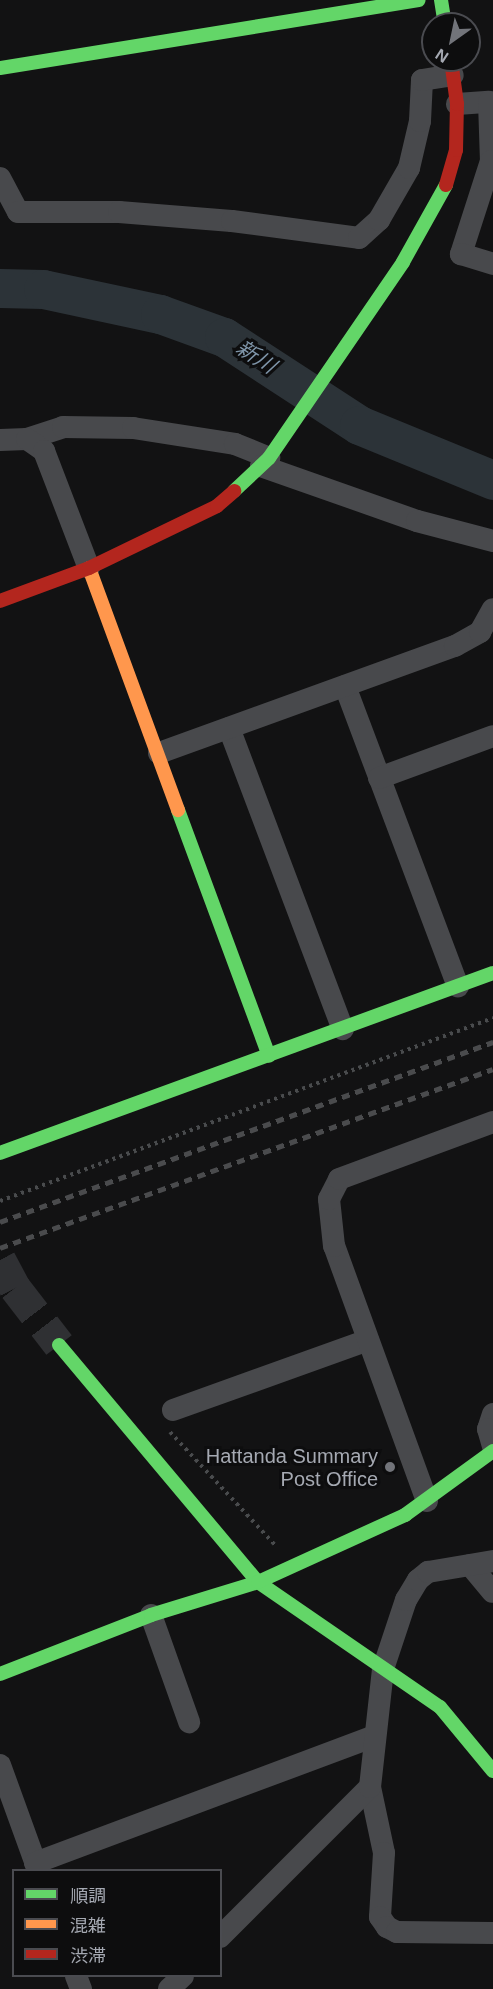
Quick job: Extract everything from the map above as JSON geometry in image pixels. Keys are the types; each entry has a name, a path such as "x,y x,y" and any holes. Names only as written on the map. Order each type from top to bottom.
{"street":[{"path":"0,68 419,0"},
{"path":"0,178 18,212 119,212 209,219 359,238 379,220 409,168 420,121 422,80 442,72"},
{"path":"0,601 89,568 217,506 269,457 403,261 442,194 456,150 458,104 453,72"},
{"path":"458,104 489,102 491,160 461,254 493,264"},
{"path":"0,440 27,439 63,427 134,428 235,444 417,521 488,543"},
{"path":"27,439 44,451 159,753 269,1056"},
{"path":"159,753 455,646 480,632 493,609"},
{"path":"345,686 458,986"},
{"path":"229,728 342,1029"},
{"path":"379,778 493,736"},
{"path":"0,1153 493,973"},
{"path":"427,1501 334,1246 329,1199 332,1185 339,1179 493,1122"},
{"path":"168,1417 368,1340"},
{"path":"59,1345 258,1582 309,1614 383,1669 440,1707 493,1771"},
{"path":"0,1674 151,1615 258,1582 291,1564 427,1501 493,1448 488,1429 493,1414"},
{"path":"493,1562 428,1572 418,1580 406,1600 383,1669 370,1787 384,1853 380,1917 387,1927 398,1932 493,1933"},
{"path":"471,1565 493,1592"},
{"path":"151,1615 189,1722"},
{"path":"0,1765 37,1867 375,1736"},
{"path":"222,1935 370,1787"},
{"path":"169,1989 182,1977"}],"path":[{"path":"0,1201 493,1018"},
{"path":"168,1417 291,1564"}],"waterway":[{"name":"新川","path":"0,288 43,289 160,314 224,337 359,425 493,480"}],"tunnel":[{"path":"0,1260 15,1288 59,1345"}],"railway":[{"path":"0,1222 493,1042"},
{"path":"0,1248 493,1069"}],"traffic: fast":[{"path":"0,68 419,0"},
{"path":"441,0 443,12"},
{"path":"234,491 269,458 403,262 446,185"},
{"path":"178,810 269,1056"},
{"path":"0,1153 493,973"},
{"path":"59,1345 258,1582 440,1707 493,1771"},
{"path":"0,1674 151,1615 258,1582 405,1515 493,1451"}],"traffic: slow":[{"path":"89,568 178,810"}],"traffic: jam":[{"path":"446,185 456,150 457,104 453,72"},
{"path":"0,601 89,568 217,506 234,491"}],"place":[{"name":"Hattanda Summary Post Office","path":"390,1467"}]}
